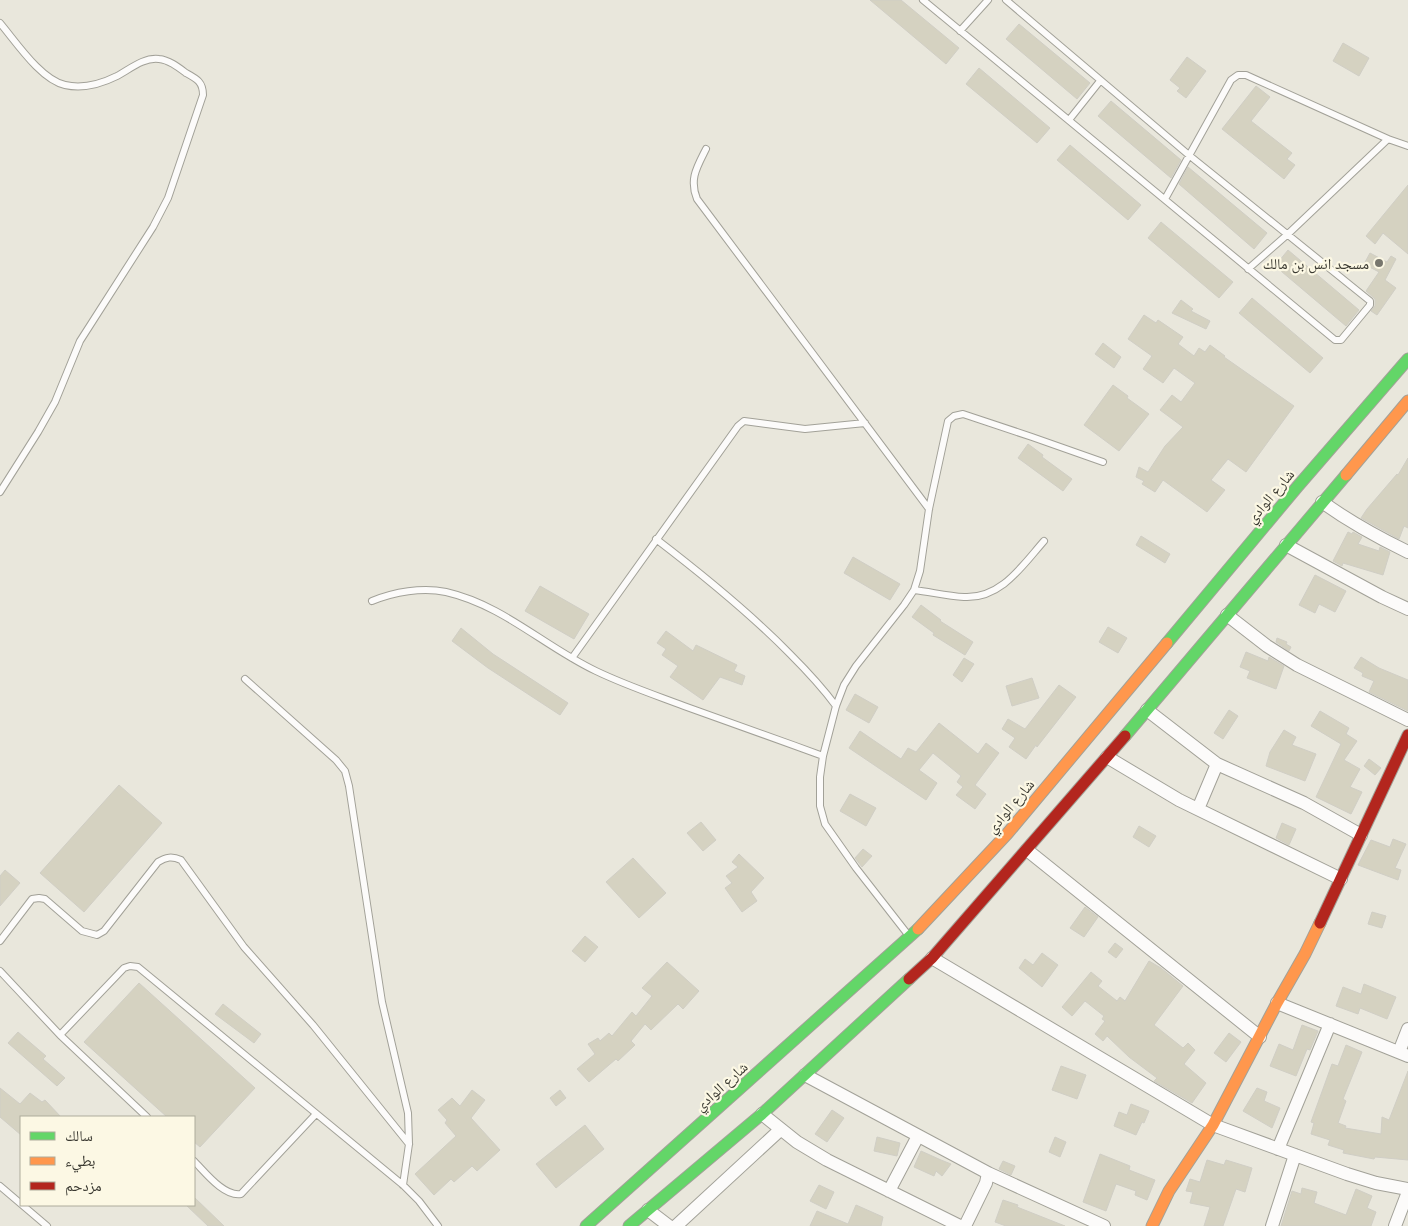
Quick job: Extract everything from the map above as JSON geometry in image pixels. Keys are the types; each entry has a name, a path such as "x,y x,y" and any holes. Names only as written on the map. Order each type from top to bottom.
{"main road":[{"name":"شارع الوادي","path":"586,1226 613,1218 910,937 954,892 1007,834 1298,486 1408,358"},
{"path":"629,1226 762,1114 932,958 1147,710 1408,401"},
{"path":"1152,1226 1169,1191 1213,1125 1307,949 1408,735"}],"street":[{"path":"1322,502 1348,521 1408,552"},
{"path":"1286,545 1408,609"},
{"path":"1227,615 1266,646 1296,664 1408,720"},
{"path":"1147,710 1218,764 1304,803 1361,835"},
{"path":"1107,756 1168,794 1341,879"},
{"path":"1198,809 1218,764"},
{"path":"1027,850 1260,1037"},
{"path":"932,958 1213,1125 1357,1177 1408,1190 1395,1226"},
{"path":"1277,1003 1403,1054 1408,1029"},
{"path":"1278,1149 1330,1024"},
{"path":"805,1075 988,1173 1104,1226"},
{"path":"762,1114 780,1130 827,1160 960,1226"},
{"path":"676,1226 780,1130"},
{"path":"889,1191 918,1136"},
{"path":"1272,1226 1295,1155"},
{"path":"965,1226 986,1183 988,1173"},
{"path":"648,1210 669,1226"}],"lane":[{"path":"923,0 1335,340 1342,340 1370,305 1370,301 1190,156 1006,0"},
{"path":"960,31 988,0"},
{"path":"0,22 45,76 64,85 82,87 98,84 147,60 159,59 172,63 197,79 203,87 203,95 168,198 153,227 80,341 55,402 0,492"},
{"path":"1165,199 1231,80 1238,75 1246,74 1388,139 1408,146"},
{"path":"1069,120 1100,81"},
{"path":"1248,268 1288,234 1388,139"},
{"path":"706,149 693,181 693,188 697,199 929,509"},
{"path":"910,937 856,868 825,824 820,806 820,777 823,756 836,706 844,685 856,666 904,606 914,590 920,571 929,509 945,428 948,421 954,416 963,414 1103,462"},
{"path":"572,658 738,426 744,421 805,428 865,423"},
{"path":"656,539 722,591 760,624 822,686 836,706"},
{"path":"914,590 966,597 982,595 996,590 1011,578 1044,542"},
{"path":"372,601 385,595 407,592 431,590 447,592 502,614 572,658 616,680 823,756"},
{"path":"245,679 336,760 345,771 349,786 382,1002 405,1096 409,1144 403,1185"},
{"path":"0,941 32,899 38,898 45,899 82,931 97,935 104,931 158,862 175,857 181,860 220,916 244,946 313,1025 409,1144"},
{"path":"60,1034 124,968 130,966 138,968 403,1185 438,1226"},
{"path":"0,971 60,1034 147,1116"},
{"path":"195,1162 225,1191 234,1195 241,1194 316,1114"},
{"path":"0,1186 20,1203"},
{"path":"24,1206 47,1226"}],"building":[{"path":"870,0 901,0 959,48 946,64"},
{"path":"1019,24 1090,83 1077,99 1006,39"},
{"path":"1343,43 1369,58 1359,76 1333,61"},
{"path":"1187,57 1206,71 1186,98 1177,91 1180,88 1170,80"},
{"path":"979,68 1050,128 1037,143 966,84"},
{"path":"1256,86 1270,97 1251,121 1292,153 1287,159 1295,165 1284,179 1222,129"},
{"path":"1111,101 1181,160 1171,178 1098,116"},
{"path":"1070,145 1141,205 1128,220 1057,160"},
{"path":"1188,167 1267,233 1254,249 1179,184"},
{"path":"1408,185 1408,254 1383,233 1375,244 1366,236"},
{"path":"1161,222 1233,282 1219,298 1148,238"},
{"path":"1288,250 1359,310 1346,326 1275,266"},
{"path":"1370,253 1387,262 1391,256 1396,259 1385,280 1396,288 1377,315 1371,311 1375,306 1375,299 1366,291 1379,272 1364,264"},
{"path":"1252,298 1323,358 1310,373 1239,313"},
{"path":"1181,300 1193,309 1191,311 1210,321 1206,329 1172,313"},
{"path":"1144,315 1156,323 1158,320 1183,337 1178,344 1194,356 1199,348 1205,352 1210,345 1294,406 1246,472 1228,459 1211,480 1225,490 1207,512 1163,480 1155,492 1142,484 1144,481 1136,477 1139,467 1148,472 1165,446 1183,427 1160,410 1172,395 1181,402 1195,383 1174,368 1163,383 1143,369 1152,356 1128,339"},
{"path":"1103,343 1121,357 1114,368 1095,354"},
{"path":"1113,385 1149,414 1119,451 1084,425"},
{"path":"1028,444 1072,479 1063,491 1018,458"},
{"path":"1408,458 1408,528 1404,526 1399,539 1361,518 1398,475"},
{"path":"1348,532 1352,534 1353,532 1362,537 1358,544 1379,551 1380,547 1390,552 1383,575 1343,563 1342,566 1333,561"},
{"path":"1141,536 1170,554 1165,563 1136,545"},
{"path":"853,557 900,584 890,600 844,573"},
{"path":"1315,575 1346,591 1335,612 1319,604 1315,613 1299,605"},
{"path":"540,586 589,614 574,639 525,611"},
{"path":"921,605 940,621 973,642 965,655 933,635 934,633 912,617"},
{"path":"1108,627 1127,638 1118,653 1099,642"},
{"path":"461,628 493,654 568,703 560,715 488,668 452,641"},
{"path":"666,631 693,651 696,645 737,665 734,671 745,676 742,685 720,677 703,700 670,677 678,666 662,655 666,649 657,643"},
{"path":"1277,638 1287,642 1286,644 1291,647 1289,651 1276,642"},
{"path":"1246,652 1268,661 1269,657 1284,666 1276,689 1247,678 1250,671 1240,667"},
{"path":"1361,657 1379,668 1408,680 1408,711 1369,692 1374,681 1362,676 1363,673 1354,668"},
{"path":"964,658 974,664 962,682 953,675"},
{"path":"1032,678 1039,698 1012,706 1006,686"},
{"path":"1059,685 1076,697 1026,759 1009,747 1015,738 1002,729 1008,719 1025,729"},
{"path":"855,694 878,707 869,723 846,710"},
{"path":"1229,710 1238,716 1223,739 1214,733"},
{"path":"1320,711 1349,728 1346,734 1357,741 1344,760 1360,769 1350,787 1362,792 1351,814 1316,797 1341,744 1311,726"},
{"path":"939,723 978,754 986,743 999,753 975,785 986,794 975,809 956,795 963,787 957,782 961,776 933,753 919,770 937,783 926,800 849,748 860,731 901,759 908,748 916,752"},
{"path":"1284,730 1296,737 1292,745 1316,754 1305,781 1266,766 1270,752"},
{"path":"1369,759 1381,768 1375,775 1364,766"},
{"path":"119,785 162,823 84,912 40,873"},
{"path":"850,794 876,808 866,826 840,811"},
{"path":"701,822 716,840 703,851 687,833"},
{"path":"1282,823 1296,829 1289,845 1276,838"},
{"path":"1139,826 1156,836 1149,847 1133,837"},
{"path":"1393,839 1406,844 1395,868 1401,870 1398,880 1358,865 1371,840 1390,847"},
{"path":"863,849 872,856 862,867 855,858"},
{"path":"739,854 764,878 751,892 757,901 742,912 725,888 732,883 726,876 738,867 732,862"},
{"path":"633,858 666,893 639,918 606,882"},
{"path":"5,870 20,883 0,906 0,876"},
{"path":"1085,907 1098,917 1084,937 1070,928"},
{"path":"1372,912 1386,916 1382,928 1368,924"},
{"path":"585,936 598,947 585,962 572,951"},
{"path":"1115,943 1123,949 1116,958 1108,952"},
{"path":"1042,953 1058,965 1042,987 1019,968 1025,959 1033,965"},
{"path":"1149,961 1183,986 1154,1025 1183,1048 1188,1043 1195,1050 1184,1064 1206,1083 1192,1103 1154,1081 1157,1078 1129,1057 1107,1036 1103,1041 1095,1034 1105,1021 1102,1019 1104,1016 1085,1001 1072,1016 1062,1007 1091,972 1102,981 1098,986 1117,1001 1120,997 1125,1001"},
{"path":"667,962 699,991 683,1009 678,1004 651,1030 645,1024 631,1041 635,1045 618,1061 616,1059 589,1082 577,1069 595,1054 588,1044 598,1038 600,1041 609,1033 612,1036 632,1012 636,1016 652,996 642,988"},
{"path":"139,983 255,1088 200,1147 195,1143 195,1116 166,1116 84,1042"},
{"path":"1364,984 1396,997 1387,1019 1360,1008 1358,1014 1336,1006 1343,987 1361,994"},
{"path":"223,1004 261,1034 254,1043 215,1014"},
{"path":"1302,1025 1318,1031 1310,1050 1307,1049 1296,1076 1270,1066 1279,1044 1293,1050"},
{"path":"18,1032 46,1056 43,1059 65,1078 57,1086 8,1043"},
{"path":"1229,1033 1241,1042 1226,1062 1214,1053"},
{"path":"1346,1045 1362,1052 1343,1099 1346,1101 1338,1123 1346,1126 1345,1128 1381,1134 1382,1117 1389,1120 1408,1071 1408,1160 1375,1157 1374,1159 1343,1153 1344,1150 1328,1145 1330,1140 1311,1134 1314,1123 1311,1122 1332,1064 1338,1066"},
{"path":"1061,1066 1086,1075 1077,1099 1052,1090"},
{"path":"0,1088 20,1104 30,1093 42,1102 45,1100 60,1116 20,1116 20,1134 0,1117"},
{"path":"1257,1088 1267,1092 1264,1101 1280,1108 1272,1128 1243,1111"},
{"path":"472,1090 485,1100 471,1118 500,1150 477,1171 472,1166 454,1182 451,1179 434,1195 415,1174 456,1136 445,1123 447,1120 438,1110 452,1098 460,1106"},
{"path":"560,1090 566,1098 556,1106 550,1098"},
{"path":"1131,1104 1149,1111 1136,1135 1114,1126 1119,1112 1127,1115"},
{"path":"832,1110 844,1118 827,1142 815,1134"},
{"path":"585,1125 604,1149 556,1188 536,1164"},
{"path":"877,1137 900,1143 897,1156 874,1151"},
{"path":"1055,1137 1066,1142 1060,1157 1049,1152"},
{"path":"921,1151 951,1164 942,1176 936,1171 934,1176 914,1167"},
{"path":"1100,1154 1130,1166 1129,1170 1155,1180 1147,1200 1135,1195 1136,1191 1116,1184 1106,1211 1083,1202"},
{"path":"1207,1160 1224,1165 1226,1160 1252,1168 1245,1192 1236,1189 1223,1226 1204,1226 1210,1207 1190,1203 1193,1192 1186,1191 1190,1179 1200,1182"},
{"path":"1003,1161 1015,1166 1011,1175 999,1169"},
{"path":"819,1185 834,1192 826,1209 810,1201"},
{"path":"1302,1188 1317,1192 1314,1203 1346,1215 1356,1189 1372,1196 1367,1208 1376,1212 1371,1226 1281,1226 1292,1191 1301,1194"},
{"path":"195,1198 224,1226 208,1226 187,1206 195,1206"},
{"path":"1003,1200 1065,1226 1006,1226 995,1222"},
{"path":"856,1205 883,1217 881,1226 810,1226 817,1211 848,1224"}],"traffic: fast":[{"path":"1167,643 1298,486 1408,359"},
{"path":"1125,736 1346,475"},
{"path":"586,1226 918,929"},
{"path":"629,1226 762,1114 909,979"}],"traffic: slow":[{"path":"1346,475 1408,401"},
{"path":"918,929 1007,834 1167,643"},
{"path":"1152,1226 1169,1191 1213,1125 1320,923"}],"traffic: jam":[{"path":"1320,923 1408,735"},
{"path":"909,979 932,958 1125,736"}],"place":[{"name":"مسجد انس بن مالك","path":"1379,263"}]}
